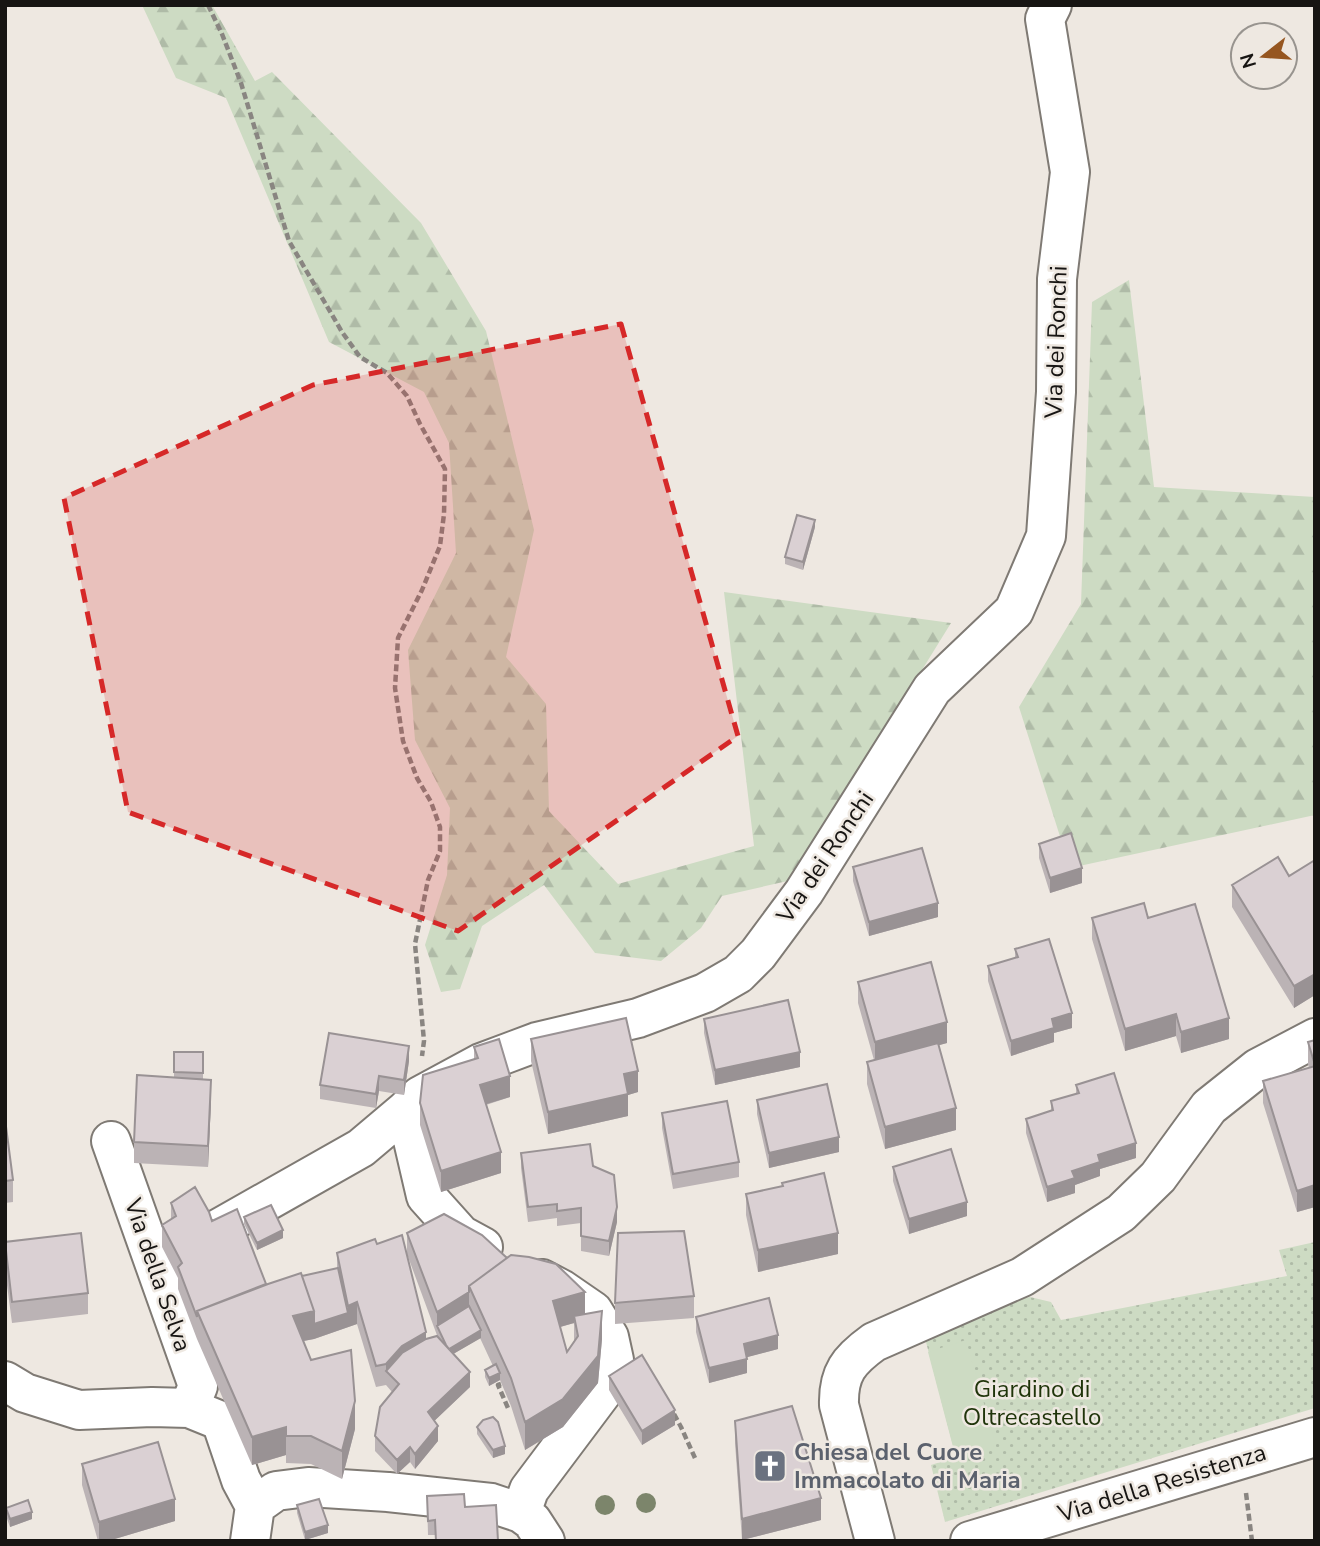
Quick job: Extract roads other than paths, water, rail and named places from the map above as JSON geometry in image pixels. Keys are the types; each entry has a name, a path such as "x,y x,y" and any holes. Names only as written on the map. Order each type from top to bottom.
{"street":[{"name":"Via dei Ronchi","path":"209,1234 361,1148 412,1103 481,1063 537,1042 638,1018 705,993 738,974 758,954 804,892 932,689 1014,611 1046,536 1056,392 1057,279 1070,172 1045,19 1052,5"},
{"path":"874,1541 839,1405 838,1388 845,1370 857,1354 874,1342 1022,1277 1121,1213 1158,1177 1209,1107 1258,1068 1315,1038"},
{"path":"412,1103 426,1196 461,1236 561,1289 593,1311 609,1337 614,1360 610,1382 529,1490 533,1527"},
{"name":"Via della Selva","path":"111,1141 164,1268 186,1330 198,1386 189,1408"},
{"path":"418,1244 455,1229"},
{"path":"5,1381 25,1393 79,1410 189,1408 221,1421 241,1480 247,1531"},
{"name":"Via della Resistenza","path":"970,1541 1315,1437"},
{"path":"247,1531 276,1491 308,1487 491,1503 533,1527"}],"place":[{"name":"Chiesa del Cuore Immacolato di Maria","path":"770,1466"}],"park label":[{"name":"Giardino di Oltrecastello","path":"1032,1403"}]}
